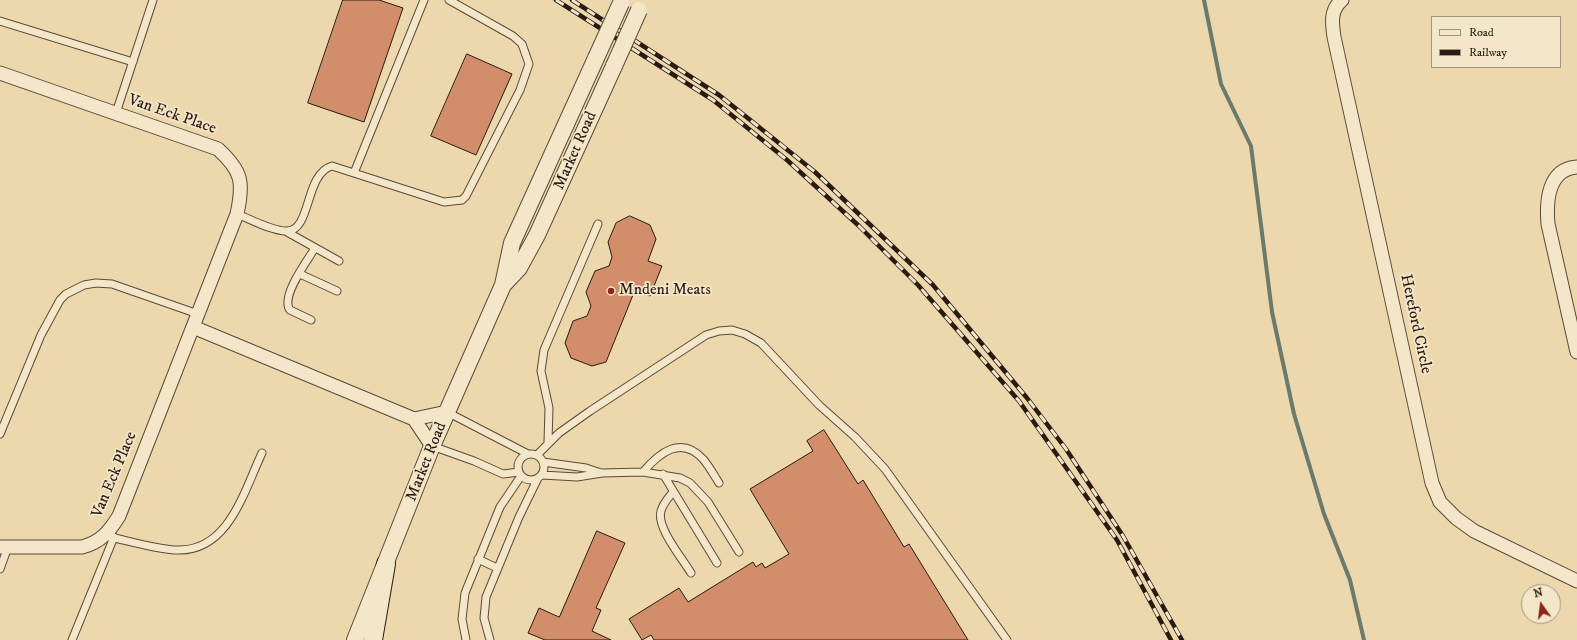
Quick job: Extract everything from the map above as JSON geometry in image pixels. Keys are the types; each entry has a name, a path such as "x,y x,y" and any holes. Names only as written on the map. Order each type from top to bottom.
{"main road":[{"path":"373,640 386,564"}],"street":[{"name":"Hereford Circle","path":"1342,0 1336,5 1332,18 1334,37 1432,483 1440,502 1456,518 1474,531 1577,581"},
{"name":"Market Road","path":"355,640 432,446 502,285 512,243 621,3"},
{"name":"Market Road","path":"502,285 519,268 537,235 639,10"},
{"name":"Van Eck Place","path":"0,72 218,149 233,162 240,178 241,194 237,214 110,537 82,547 4,547"},
{"path":"1577,167 1571,167 1558,175 1550,186 1546,203 1548,224 1577,352"},
{"path":"193,327 414,419 432,446"},
{"path":"414,419 447,412"}],"lane":[{"path":"116,113 153,0"},
{"path":"354,173 424,0"},
{"path":"287,232 295,229 301,222 318,175 324,168 332,166 444,202 462,200 466,196 520,90 529,64 522,44 513,36 449,0"},
{"path":"0,21 133,62"},
{"path":"237,214 287,232 339,261"},
{"path":"548,442 547,394 541,371 543,356 598,224"},
{"path":"311,320 290,310 287,306 286,300 289,292 315,248"},
{"path":"300,274 337,292"},
{"path":"0,434 41,335 60,300 66,294 84,285 96,283 112,284 198,314"},
{"path":"537,455 548,442 590,411 706,335 719,331 732,330 745,334 761,343 819,405 855,437 885,468 1007,640"},
{"path":"447,412 528,454 537,455 543,462 544,466 519,517 486,597 484,609 485,628 490,640"},
{"path":"432,446 474,461 503,474 520,474 530,480 540,476 577,477 602,473 643,472 663,474 680,478 690,483 708,502 739,552"},
{"path":"643,472 655,458 665,451 675,448 685,448 694,452 703,459 718,483"},
{"path":"72,640 110,537 176,550 188,550 207,543 214,539 232,519 262,453"},
{"path":"466,640 462,608 464,593 500,507 520,474 518,463 520,459 528,454"},
{"path":"543,462 586,468 602,473"},
{"path":"663,474 717,564"},
{"path":"673,492 661,511 661,521 664,530 691,573"},
{"path":"0,569 4,547"},
{"path":"478,559 497,568"}],"building":[{"path":"343,0 379,0 403,8 364,122 308,103"},
{"path":"467,54 512,74 476,155 431,136"},
{"name":"Mndeni Meats","path":"630,216 650,225 656,239 648,261 662,266 650,296 635,290 606,362 592,366 571,358 565,343 573,321 587,316 591,306 586,292 595,271 609,266 612,257 608,242 616,223"},
{"path":"824,430 858,484 863,480 904,547 909,544 968,640 654,640 651,635 642,640 629,619 679,588 688,602 753,562 756,567 762,563 765,568 789,554 750,489 813,451 807,441"},
{"path":"597,531 625,543 596,608 601,610 592,631 611,640 545,640 528,633 539,608 559,617"}],"waterway":[{"path":"1204,0 1221,84 1251,146 1272,312 1294,414 1324,514 1350,580 1364,640"}],"railway":[{"path":"556,0 713,100 787,160 859,226 918,285 1019,401 1117,540 1171,640"},
{"path":"572,0 719,95 815,172 933,285 1027,398 1066,449 1123,536 1182,640"}],"place":[{"name":"Mndeni Meats","path":"611,291"}]}
